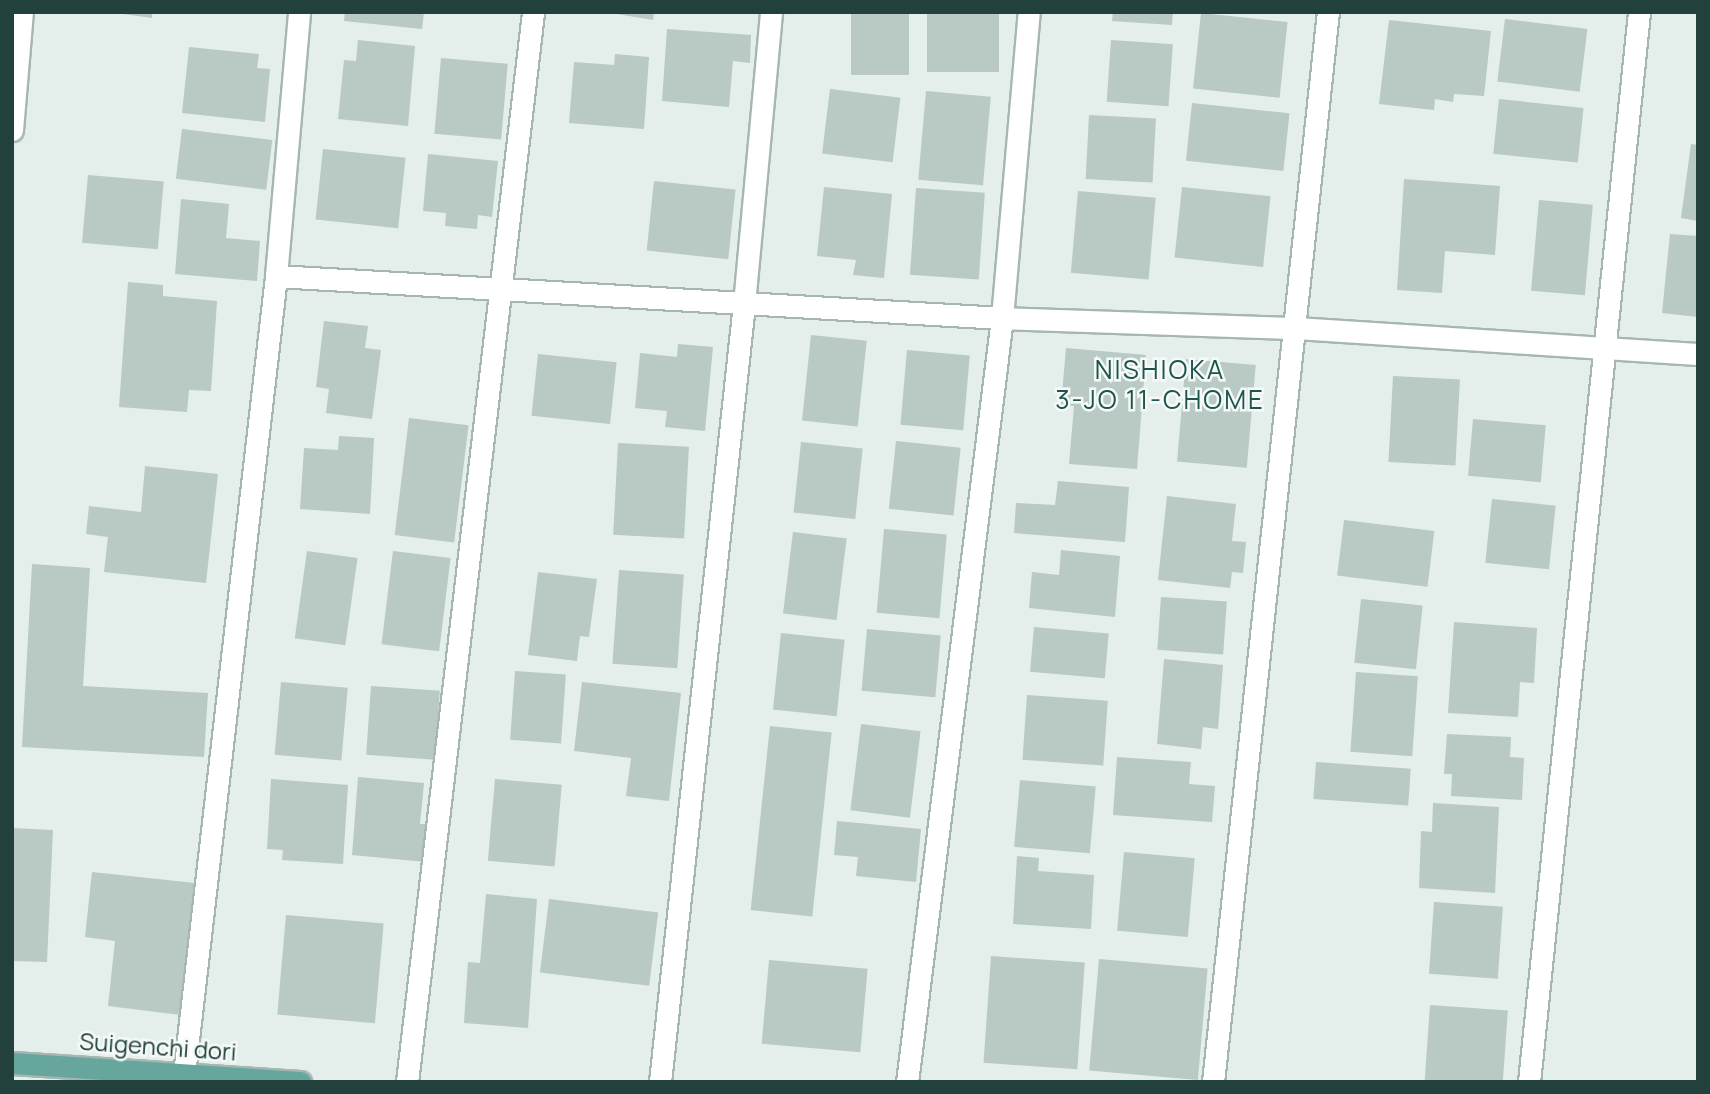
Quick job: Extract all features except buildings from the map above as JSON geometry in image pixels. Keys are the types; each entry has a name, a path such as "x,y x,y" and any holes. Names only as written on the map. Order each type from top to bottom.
{"main road":[{"name":"Suigenchi dori","path":"12,1063 86,1074 184,1074 300,1082"}],"street":[{"path":"12,130 22,12"},
{"path":"184,1074 276,275 299,12"},
{"path":"407,1082 533,12"},
{"path":"660,1082 744,304 771,12"},
{"path":"907,1082 1002,318 1029,12"},
{"path":"1213,1082 1328,12"},
{"path":"1529,1082 1639,12"},
{"path":"276,275 1002,318 1294,328 1698,354"}],"district":[{"name":"NISHIOKA 3-JO 11-CHOME","path":"1160,385"}]}
